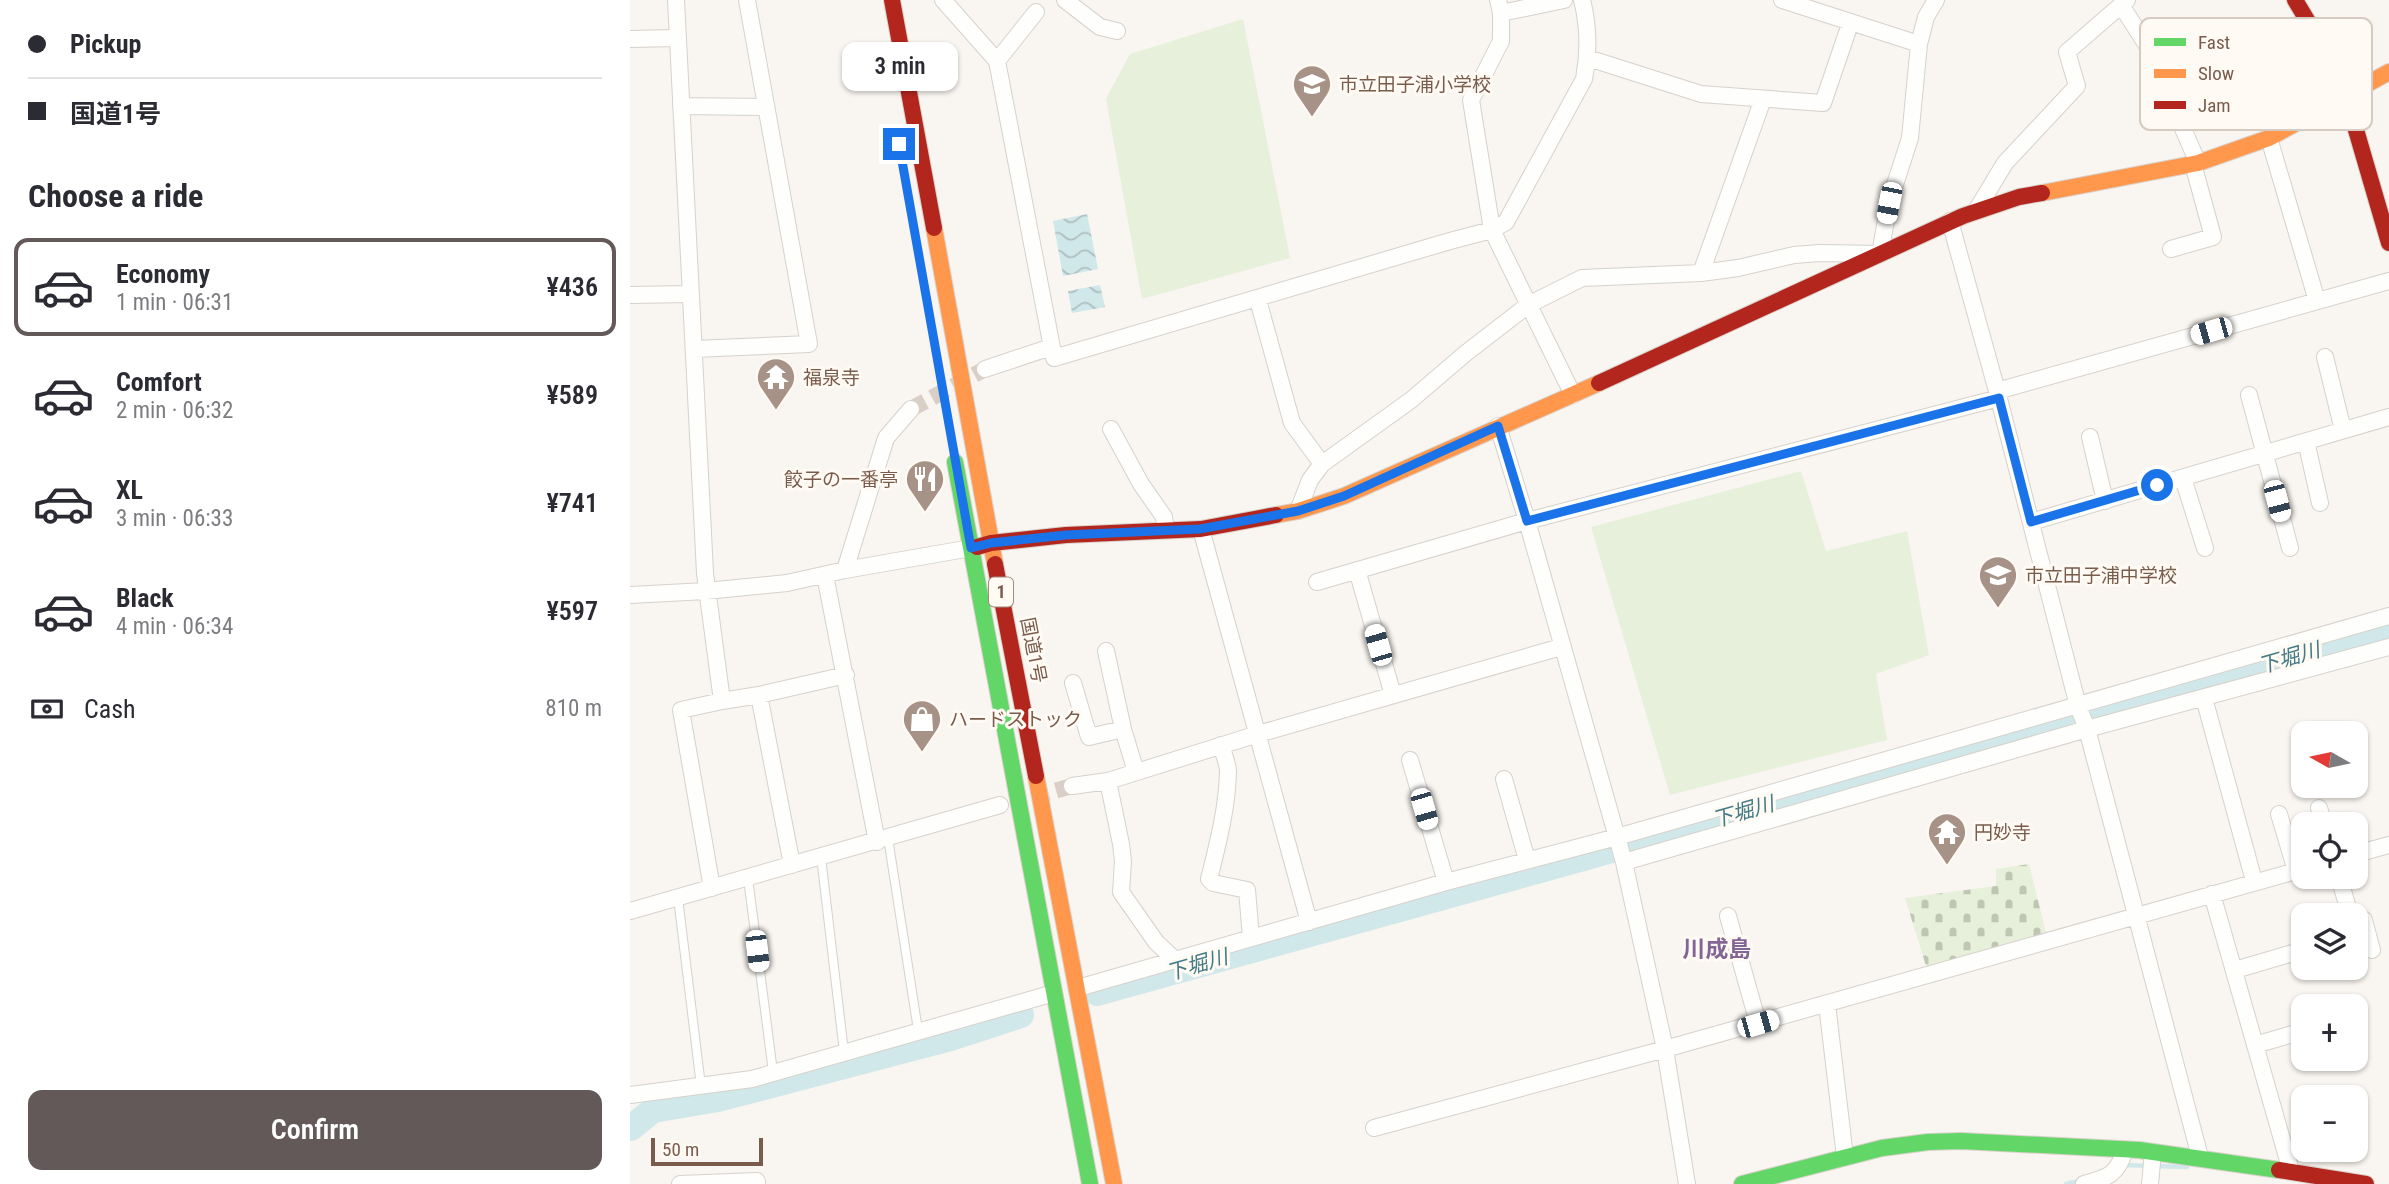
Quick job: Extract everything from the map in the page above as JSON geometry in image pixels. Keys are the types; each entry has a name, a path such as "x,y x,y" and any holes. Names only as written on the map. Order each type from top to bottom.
{"main road":[{"name":"国道1号","path":"892,0 991,543 1114,1184"},
{"path":"2295,0 2306,18"},
{"path":"2372,81 2389,72"},
{"path":"971,548 991,543 1066,535 1200,529 1298,511 1344,496 1573,395 1950,221 2019,197 2195,164 2269,138 2283,130"},
{"path":"2356,130 2389,243"},
{"name":"1","path":"952,442 1090,1184"},
{"path":"1742,1184 1882,1148 1928,1142 2123,1156 2152,1166 2200,1157 2366,1184"},
{"path":"2227,1161 2234,1184"}],"street":[{"path":"677,0 706,591 722,701"},
{"path":"694,349 809,344 747,0"},
{"path":"943,0 997,61 1054,358 1492,230 1507,222 1584,79 1588,58 1587,22 1582,0"},
{"path":"1065,0 1100,27 1116,31"},
{"path":"1564,0 1500,6 1501,41 1471,100 1492,230 1573,395"},
{"path":"1782,0 1919,44"},
{"path":"1298,511 1310,480 1322,464 1411,400 1528,305 1582,278 1701,273 1738,268 1794,255 1880,254 1889,203 1910,138 1919,44 1926,17 1936,0"},
{"path":"1976,211 2006,163 2077,86 2067,52 2124,3 2140,33"},
{"path":"997,61 1036,12"},
{"path":"1588,58 1701,94 1823,103 1850,24"},
{"path":"630,39 678,38"},
{"path":"1701,273 1763,99"},
{"path":"681,106 766,107"},
{"path":"2171,249 2213,237 2195,164 2183,130"},
{"path":"2269,138 2317,301"},
{"path":"1950,221 2200,1157"},
{"path":"1317,582 1527,521 1998,394 2389,281"},
{"path":"630,295 690,294"},
{"path":"1258,300 1292,423 1322,464"},
{"path":"985,369 1051,347"},
{"path":"2325,357 2343,430"},
{"path":"2249,395 2290,548"},
{"path":"845,570 886,438 911,409"},
{"path":"2031,522 2389,417"},
{"path":"1498,426 1624,862 1665,1049 1687,1184"},
{"path":"1111,429 1141,484 1164,517 1166,530"},
{"path":"2090,437 2105,501"},
{"path":"2306,441 2320,503"},
{"path":"2183,478 2205,548"},
{"path":"1200,529 1309,922"},
{"path":"630,595 787,583 971,548"},
{"path":"1357,570 1393,695"},
{"path":"825,575 882,840"},
{"path":"1078,988 1446,882 1618,838 2389,616"},
{"path":"1072,786 1108,781 1258,734 1561,647"},
{"path":"1624,862 2086,729 2389,648"},
{"path":"1106,651 1123,729 1136,772"},
{"path":"712,888 681,709 846,676"},
{"path":"1073,682 1089,737 1123,729"},
{"path":"760,695 792,865"},
{"path":"2204,698 2254,881"},
{"path":"1221,745 1228,770 1226,811 1209,879 1213,883 1247,890 1251,938"},
{"path":"1410,760 1446,882"},
{"path":"1504,779 1527,860"},
{"path":"1108,781 1123,861 1121,892 1156,942 1175,960"},
{"path":"630,911 1000,805"},
{"path":"2319,808 2320,812"},
{"path":"2279,814 2291,846"},
{"path":"2368,851 2389,845"},
{"path":"1374,1128 1758,1024 2291,872"},
{"path":"2212,894 2291,1171"},
{"path":"1728,916 1758,1024"},
{"path":"2368,934 2372,950"},
{"path":"2235,970 2291,954"},
{"path":"630,1096 752,1079 1054,993"},
{"path":"1827,1004 1845,1157"},
{"path":"2255,1045 2291,1034"},
{"path":"2084,1184 2109,1177 2123,1156"},
{"path":"680,1184 757,1181 757,1184"}],"lane":[{"path":"882,840 918,1030"},
{"path":"821,857 844,1052"},
{"path":"748,878 773,1072"},
{"path":"678,898 701,1086"}],"green space":[{"path":"1243,19 1290,258 1142,299 1106,99 1130,54"},
{"path":"1801,471 1826,551 1907,531 1929,655 1876,674 1887,740 1670,795 1591,527"},
{"path":"2029,864 2047,937 1927,969 1905,898 1996,886 1996,869"}],"water":[{"path":"1087,214 1098,269 1063,276 1053,221"},
{"path":"1100,285 1105,307 1072,313 1068,291"}],"waterway":[{"name":"下堀川","path":"1097,993 2389,630"},
{"name":"下堀川","path":"631,1128 653,1110 718,1099 951,1038 1021,1015"},
{"path":"2123,1165 2187,1167"},
{"path":"2066,1184 2082,1180"}],"tunnel":[{"path":"911,409 985,369"},
{"path":"1033,797 1072,786"}],"traffic: fast":[{"path":"955,462 1090,1184"},
{"path":"1742,1184 1882,1148 1961,1141 2139,1150 2279,1170"}],"traffic: slow":[{"path":"2372,81 2389,72"},
{"path":"2042,193 2198,163 2269,138 2284,130"},
{"path":"934,228 995,564"},
{"path":"1276,515 1344,496 1599,383"},
{"path":"1036,776 1114,1184"}],"traffic: jam":[{"path":"892,0 934,228"},
{"path":"2295,0 2306,18"},
{"path":"2356,130 2389,243"},
{"path":"1599,383 1963,216 2019,197 2042,193"},
{"path":"977,547 1066,535 1201,529 1276,515"},
{"path":"995,564 1036,776"},
{"path":"2279,1170 2366,1184"}],"place":[{"name":"市立田子浦小学校","path":"1312,118"},
{"name":"福泉寺","path":"776,411"},
{"name":"餃子の一番亭","path":"925,513"},
{"name":"市立田子浦中学校","path":"1998,609"},
{"name":"ハードストック","path":"922,753"},
{"name":"円妙寺","path":"1947,866"}],"district":[{"name":"川成島","path":"1717,949"}],"route":[{"path":"899,144 971,548 991,543 1066,535 1200,529 1298,511 1344,496 1498,426 1527,521 1999,398 2031,522 2157,485"}]}
